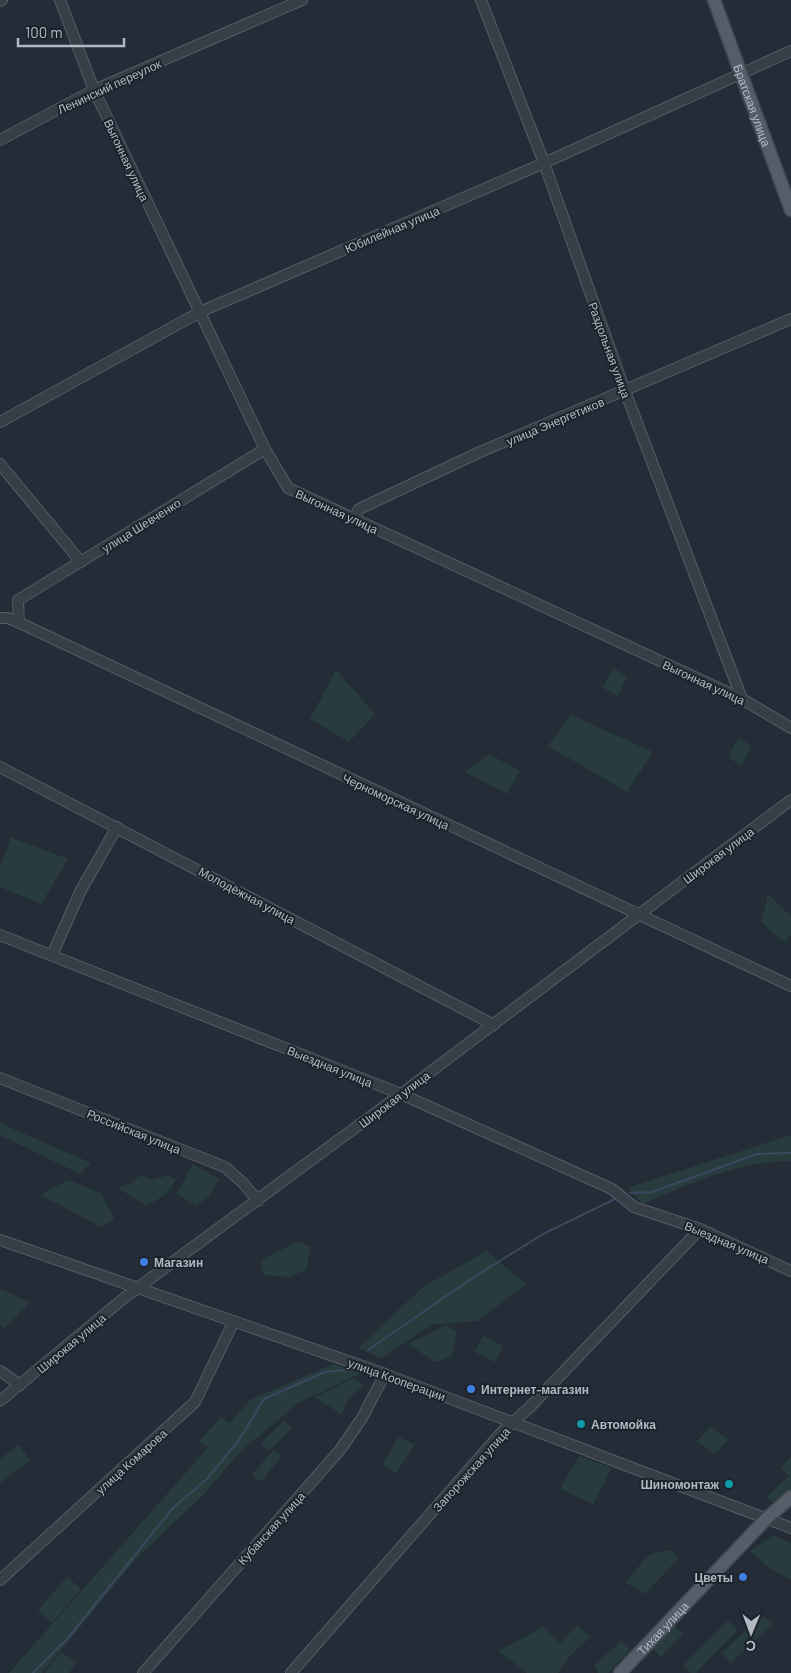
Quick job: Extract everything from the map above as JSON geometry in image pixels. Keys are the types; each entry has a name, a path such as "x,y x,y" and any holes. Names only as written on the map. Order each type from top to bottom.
{"main road":[{"name":"Братская улица","path":"714,0 791,210"},
{"name":"Тихая улица","path":"620,1673 766,1519 791,1497"}],"street":[{"name":"Выгонная улица","path":"60,0 94,90 265,449 288,488 742,699 791,728"},
{"name":"Ленинский переулок","path":"0,140 94,90 302,0"},
{"name":"Раздольная улица","path":"481,0 544,163 625,392 742,699"},
{"name":"Юбилейная улица","path":"0,422 200,312 544,163 791,51"},
{"name":"улица Энергетиков","path":"354,519 359,509 367,504 480,452 625,392 791,319"},
{"name":"улица Шевченко","path":"0,614 8,610 18,600 265,449"},
{"path":"0,464 81,562"},
{"path":"18,600 19,623"},
{"name":"Черноморская улица","path":"0,618 8,618 19,623 791,986"},
{"name":"Молодёжная улица","path":"0,767 494,1025"},
{"name":"Широкая улица","path":"0,1401 139,1288 494,1025 791,800"},
{"path":"52,955 81,890 117,827"},
{"name":"Выездная улица","path":"0,935 401,1094 612,1189 634,1207 700,1228 791,1270"},
{"name":"Российская улица","path":"0,1078 225,1167 258,1200"},
{"name":"Запорожская улица","path":"291,1673 501,1433 514,1423 700,1228"},
{"name":"улица Кооперации","path":"0,1240 385,1374 791,1528"},
{"name":"улица Комарова","path":"0,1580 195,1402 234,1321"},
{"path":"0,1371 20,1385"},
{"name":"Кубанская улица","path":"144,1673 340,1450 362,1418 385,1374"}],"shaded area":[{"path":"613,668 627,676 618,696 603,688"},
{"path":"336,670 375,714 349,742 310,719"},
{"path":"571,715 653,752 627,792 548,746"},
{"path":"738,738 752,746 742,765 728,758"},
{"path":"489,754 520,771 507,794 465,772"},
{"path":"11,837 68,859 41,904 0,887 0,868"},
{"path":"768,894 791,916 791,934 785,943 761,922"},
{"path":"0,1123 91,1163 80,1174 0,1135"},
{"path":"791,1135 791,1161 751,1165 715,1175 643,1204 627,1188"},
{"path":"193,1164 219,1179 209,1197 195,1206 177,1193"},
{"path":"140,1175 154,1180 167,1175 176,1179 163,1196 145,1205 118,1188 131,1183"},
{"path":"68,1180 101,1193 114,1219 101,1227 41,1195"},
{"path":"299,1241 310,1247 307,1270 288,1277 263,1275 261,1260"},
{"path":"486,1251 526,1284 478,1321 433,1324 382,1358 358,1348 423,1287"},
{"path":"0,1289 30,1302 5,1328 0,1325"},
{"path":"446,1325 457,1332 452,1356 435,1362 408,1344"},
{"path":"483,1336 503,1346 495,1362 475,1352"},
{"path":"333,1364 361,1373 298,1403 239,1453 205,1493 136,1559 42,1673 9,1673 250,1400"},
{"path":"353,1378 364,1385 347,1400 342,1415 315,1397"},
{"path":"221,1417 230,1423 208,1448 199,1441"},
{"path":"284,1421 292,1428 269,1451 261,1443"},
{"path":"711,1426 728,1440 714,1454 697,1441"},
{"path":"399,1437 415,1445 396,1473 382,1465"},
{"path":"19,1445 30,1460 0,1483 0,1459"},
{"path":"273,1450 282,1456 261,1482 252,1475"},
{"path":"579,1456 612,1468 593,1504 560,1489"},
{"path":"791,1457 791,1492 775,1505 766,1497 789,1476 781,1467"},
{"path":"773,1535 791,1543 791,1580 771,1569 750,1551"},
{"path":"670,1550 679,1558 645,1594 625,1582 650,1554"},
{"path":"67,1577 81,1589 52,1623 38,1610"},
{"path":"761,1615 773,1624 731,1663 722,1653"},
{"path":"728,1621 738,1630 716,1652 713,1650 715,1653 696,1673 691,1673 683,1665"},
{"path":"577,1625 590,1637 569,1657 558,1673 527,1673 498,1651 543,1627 560,1643"},
{"path":"674,1626 683,1634 661,1657 652,1648"},
{"path":"621,1641 630,1650 608,1673 598,1673 595,1665"},
{"path":"61,1652 76,1663 69,1673 45,1673"}],"waterway":[{"path":"630,1193 652,1192 757,1154 791,1153"},
{"path":"368,1350 474,1277 543,1234 617,1198"},
{"path":"33,1673 69,1637 172,1509 207,1479 239,1440 264,1399 325,1372 355,1369"}],"place":[{"name":"Магазин","path":"144,1262"},
{"name":"Интернет-магазин","path":"471,1389"},
{"name":"Автомойка","path":"581,1424"},
{"name":"Шиномонтаж","path":"729,1484"},
{"name":"Цветы","path":"743,1577"}]}
